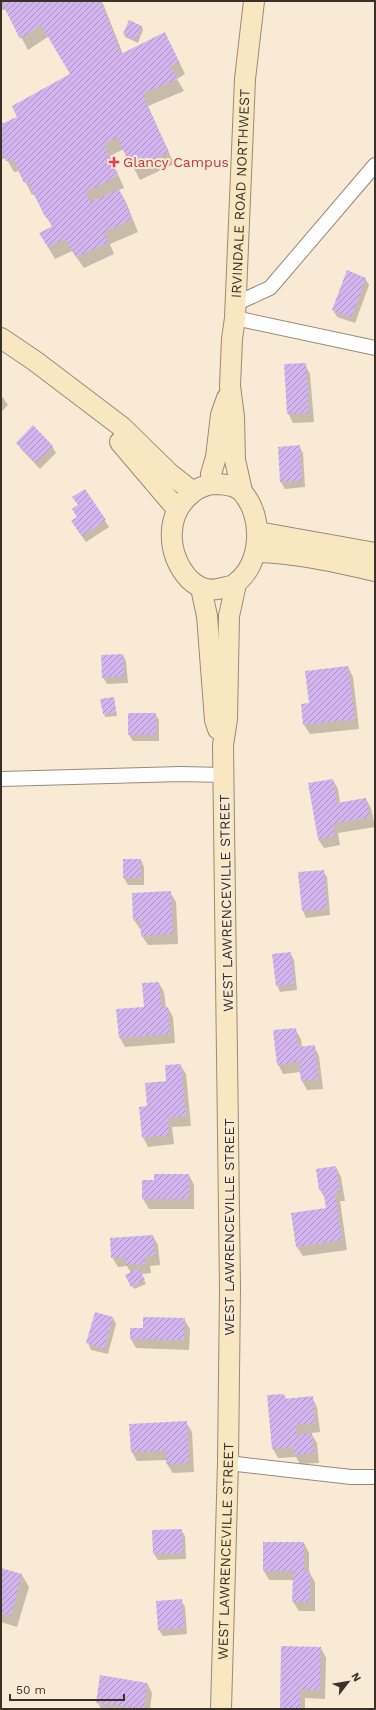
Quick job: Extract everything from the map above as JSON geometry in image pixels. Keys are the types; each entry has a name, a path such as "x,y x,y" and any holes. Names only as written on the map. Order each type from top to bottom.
{"street":[{"name":"IRVINDALE ROAD NORTHWEST","path":"242,491 235,460 234,417 230,386 235,311 245,79 254,1"},
{"path":"235,311 270,288 375,165"},
{"path":"235,311 375,348"},
{"path":"1,338 35,361 122,428 169,473 193,492"},
{"name":"IRVINDALE ROAD NORTHWEST","path":"211,484 211,474 216,457 221,415 230,386"},
{"path":"87,401 177,509"},
{"path":"211,484 224,484 242,491 252,508 258,532 256,552 248,570 236,584 216,590 201,588 180,569 174,554 171,532 177,509 193,492 211,484"},
{"path":"258,532 375,553"},
{"path":"256,552 284,553 326,560 375,571"},
{"name":"WEST LAWRENCEVILLE STREET","path":"221,1709 228,1463 230,1289 223,745 227,719 229,616 236,584"},
{"name":"WEST LAWRENCEVILLE STREET","path":"201,588 207,616 215,720 223,745"},
{"path":"1,779 181,774 224,775"},
{"path":"228,1463 351,1477 375,1477"}],"building":[{"path":"1,1 101,1 121,54 165,32 179,62 170,67 178,79 142,94 169,152 132,169 117,137 104,144 118,176 86,192 90,202 119,189 132,219 104,232 109,242 76,257 65,239 48,247 39,233 53,226 44,215 28,182 24,183 13,159 6,161 1,150 1,124 17,117 12,106 70,74 41,25 20,39"},
{"path":"129,20 142,26 136,40 123,34"},
{"path":"347,270 366,278 351,318 332,310"},
{"path":"306,363 309,413 287,414 284,364"},
{"path":"33,425 53,446 36,463 16,443"},
{"path":"300,445 302,481 280,482 278,447"},
{"path":"85,489 106,520 82,536 71,521 77,517 72,509 78,505 72,497"},
{"path":"123,654 125,676 102,678 101,655"},
{"path":"348,666 355,719 303,725 301,704 309,703 305,671"},
{"path":"114,697 116,713 103,714 100,699"},
{"path":"128,713 156,713 156,735 128,735"},
{"path":"333,779 337,803 366,798 370,817 333,824 335,836 318,839 308,783"},
{"path":"123,859 141,859 141,878 123,878"},
{"path":"324,870 327,909 302,911 298,872"},
{"path":"171,891 173,934 141,936 140,920 133,920 132,893"},
{"path":"291,952 294,984 276,986 272,954"},
{"path":"159,982 162,1007 168,1007 170,1034 119,1038 116,1009 144,1007 142,983"},
{"path":"296,1028 298,1047 315,1045 318,1079 301,1081 299,1062 277,1065 273,1030"},
{"path":"181,1064 186,1116 168,1118 169,1135 142,1138 139,1107 147,1106 145,1083 166,1081 165,1065"},
{"path":"336,1166 340,1191 335,1192 342,1240 296,1247 291,1213 326,1208 323,1190 319,1190 316,1169"},
{"path":"154,1174 189,1174 189,1199 142,1199 142,1180 154,1180"},
{"path":"153,1235 155,1256 145,1256 146,1264 126,1265 125,1257 111,1258 110,1238"},
{"path":"139,1268 145,1280 131,1287 125,1275"},
{"path":"95,1312 113,1317 104,1349 86,1343"},
{"path":"143,1317 185,1318 184,1340 130,1339 130,1328 143,1328"},
{"path":"284,1394 285,1399 313,1396 315,1423 296,1425 296,1434 312,1433 314,1453 294,1455 293,1447 272,1449 267,1395"},
{"path":"187,1421 189,1463 166,1464 166,1451 131,1452 129,1424"},
{"path":"182,1529 183,1553 153,1554 152,1530"},
{"path":"263,1542 304,1542 304,1571 310,1571 310,1602 292,1602 293,1571 263,1571"},
{"path":"1,1568 22,1574 11,1616 1,1613"},
{"path":"182,1599 184,1628 158,1630 156,1601"},
{"path":"281,1646 321,1647 320,1690 300,1689 300,1709 280,1709"},
{"path":"100,1675 147,1683 144,1709 96,1703"}],"place":[{"name":"Glancy Campus","path":"114,162"}]}
